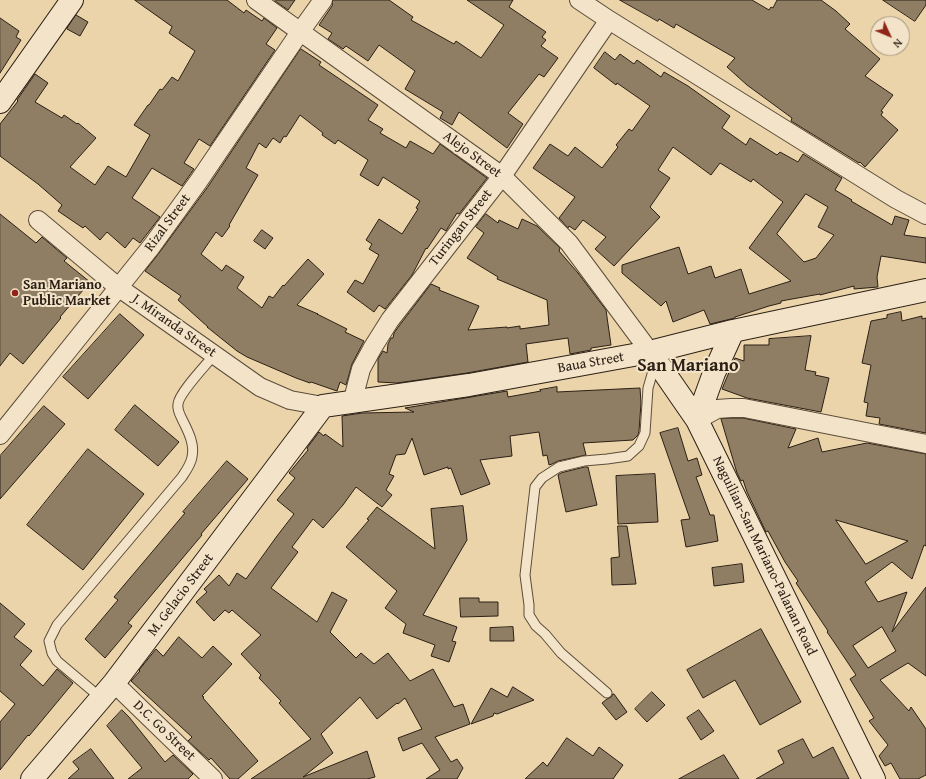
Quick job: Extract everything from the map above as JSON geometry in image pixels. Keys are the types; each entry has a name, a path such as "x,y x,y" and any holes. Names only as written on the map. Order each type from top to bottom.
{"street":[{"path":"0,102 72,0"},
{"name":"Alejo Street","path":"256,0 502,176 569,242 653,356"},
{"name":"Rizal Street","path":"0,435 151,247 198,182 323,0"},
{"path":"579,0 896,199 926,215"},
{"name":"Turingan Street","path":"352,402 361,369 390,320 502,176 609,20"},
{"name":"J. Miranda Street","path":"38,220 118,287 260,387 290,400 323,406"},
{"name":"Baua Street","path":"323,406 653,356 733,331 926,290"},
{"path":"697,420 714,374 733,331"},
{"name":"Naguilian-San Mariano-Palanan Road","path":"653,356 697,420 874,779"},
{"name":"M. Gelacio Street","path":"32,779 108,690 323,406"},
{"path":"697,420 717,409 744,408 926,444"},
{"name":"D.C. Go Street","path":"108,690 213,779"}],"lane":[{"path":"108,690 57,661 52,653 49,641 57,625 182,477 192,458 193,447 188,431 179,412 178,405 186,388 214,355"},
{"path":"607,693 561,653 536,626 529,615 525,575 535,487 542,478 559,467 584,461 628,456 639,446 645,433 648,388 653,356"}],"building":[{"path":"135,0 227,0 244,13 246,10 262,21 264,18 277,28 266,44 275,50 210,146 199,139 184,163 194,169 182,186 152,168 132,198 160,217 140,243 133,238 125,248 107,232 100,240 85,226 83,228 58,211 62,205 38,184 0,156 0,124 18,101 17,100 35,74 48,83 35,102 62,118 64,115 77,124 78,123 96,138 70,167 95,185 108,166 126,177 150,135 134,125 160,89 162,90 172,77 178,81 195,51 169,33 172,27"},
{"path":"295,0 288,10 275,1"},
{"path":"333,0 389,0 413,17 411,20 454,44 456,41 481,58 504,25 467,0 513,0 509,7 546,32 542,37 546,40 541,46 558,58 544,77 539,74 508,113 523,124 507,148 459,112 452,125 440,118 443,112 405,89 415,71 379,45 368,61 346,46 343,49 328,39 332,33 319,25 332,6"},
{"path":"620,0 752,0 769,10 771,7 773,8 777,0 821,0 850,24 845,29 870,50 870,56 876,56 880,59 865,76 893,95 881,111 883,112 881,115 898,130 865,167 860,162 859,163 791,121 792,118 747,85 727,67 735,58 676,24 674,28 659,19 658,21"},
{"path":"883,0 926,0 926,5 915,21 910,18 910,16 907,16"},
{"path":"76,15 88,22 80,36 67,29"},
{"path":"0,18 19,31 16,37 21,40 0,73"},
{"path":"301,49 321,62 319,65 378,105 368,120 383,129 380,133 406,148 410,141 433,154 440,144 487,178 459,214 457,213 446,231 441,228 427,249 426,248 412,275 385,309 379,305 374,312 347,292 355,280 363,284 379,255 369,249 372,244 366,240 379,219 402,234 418,209 416,208 420,201 383,177 378,186 360,175 368,160 338,140 335,144 322,135 323,133 300,115 286,137 284,136 280,143 273,138 266,148 259,143 246,168 258,175 229,225 230,226 222,237 216,232 201,254 222,271 226,265 244,277 237,288 262,308 269,296 273,298 283,285 284,286 308,259 324,274 297,305 347,329 345,332 364,341 352,364 346,385 340,382 337,391 296,378 247,357 237,351 207,327 178,300 181,296 145,271 207,188"},
{"path":"605,52 615,60 620,54 634,64 637,60 661,77 664,72 688,86 730,116 722,128 746,145 750,138 777,155 780,152 798,162 803,154 842,178 835,190 852,200 851,201 892,225 895,216 909,220 904,235 926,238 926,263 881,256 877,277 878,287 854,289 854,286 820,295 781,301 781,303 735,318 710,324 704,310 673,322 666,301 661,306 622,273 622,265 679,247 688,274 711,266 715,278 741,269 749,294 791,281 749,248 783,202 753,179 751,182 720,163 711,175 673,147 658,170 670,178 650,207 660,217 614,266 595,249 606,237 583,220 575,230 569,226 568,228 559,218 575,197 533,168 550,144 568,156 575,147 602,168 618,147 616,145 629,129 632,131 650,106 617,83 616,85 594,68","holes":["806,194 828,207 818,227 834,235 816,258 804,262 777,234"]},
{"path":"0,214 36,243 42,237 67,258 64,261 90,282 23,364 10,353 0,366"},
{"path":"486,214 498,223 499,220 518,229 522,219 537,226 560,248 559,251 606,310 611,345 591,348 591,350 570,354 568,338 526,344 528,362 467,373 397,383 378,382 378,359 383,351 387,353 388,344 391,338 393,338 394,333 431,284 440,288 439,290 479,306 468,330 520,326 520,329 549,325 547,300 497,279 498,277 467,258 484,233 476,227"},
{"path":"262,230 273,238 265,249 254,241"},
{"path":"901,312 902,321 922,316 922,319 926,318 926,433 879,424 880,418 866,416 868,403 864,402 871,365 862,363 871,321 887,318 887,315"},
{"path":"120,314 144,335 88,399 63,377"},
{"path":"811,336 805,370 816,372 815,375 829,378 821,412 747,398 722,389 735,358 744,361 744,345 769,345 769,339"},
{"path":"557,387 557,392 640,388 641,403 638,435 633,440 583,443 586,455 558,461 549,465 547,455 543,456 539,432 510,436 512,456 480,460 490,484 461,495 451,468 448,469 448,467 424,475 412,438 405,454 396,455 389,474 394,476 386,490 392,495 382,507 356,487 323,528 313,519 292,547 298,552 271,588 317,622 332,592 347,600 330,632 356,658 361,653 374,664 388,653 410,681 433,669 454,707 463,704 470,724 435,737 451,762 457,759 463,768 457,779 426,779 440,770 422,743 403,751 398,738 422,729 405,698 377,719 360,697 321,734 333,753 303,777 367,751 375,777 367,779 251,779 311,739 279,703 281,701 259,678 261,675 241,654 261,635 232,610 229,613 225,610 214,621 196,602 207,592 204,589 219,575 229,586 237,573 246,579 294,514 277,500 295,478 289,473 308,450 307,448 319,432 324,436 325,434 343,447 342,416 362,413 414,412 405,408 507,391 508,397"},
{"path":"135,405 179,442 158,466 115,430"},
{"path":"44,406 65,424 0,499 0,456"},
{"path":"743,418 796,429 788,448 818,438 822,452 867,443 926,454 926,546 924,545 912,579 892,562 865,582 878,602 907,592 892,632 926,587 926,676 908,663 880,680 909,711 911,707 926,729 926,775 918,779 900,779 891,763 885,766 879,756 888,745 869,721 874,718 850,679 856,675 796,583 798,581 785,562 768,531 766,532 743,480 741,481 737,473 721,419","holes":["836,520 908,541 866,564","882,627 896,651 868,668 853,646"]},
{"path":"678,428 688,461 697,458 702,475 696,477 710,515 714,515 718,541 686,547 681,520 690,519 660,433"},
{"path":"88,449 144,494 83,570 27,525"},
{"path":"227,461 248,479 128,623 132,626 105,658 85,639 118,600 114,597 185,513 183,512"},
{"path":"588,467 597,505 566,512 558,475"},
{"path":"655,474 658,522 618,524 616,476"},
{"path":"463,506 467,540 423,615 457,627 452,641 456,642 449,662 431,656 435,645 403,633 406,624 385,608 397,591 346,547 369,520 367,519 377,507 435,549 431,509"},
{"path":"618,526 627,526 636,584 612,585 611,558 619,557"},
{"path":"742,564 744,582 714,586 712,568"},
{"path":"460,598 479,598 479,602 498,602 498,616 461,617"},
{"path":"0,603 25,624 14,637 32,651 20,665 43,686 57,669 73,683 0,770 0,722 15,704 0,691"},
{"path":"513,627 514,641 490,641 490,628"},
{"path":"761,629 801,702 760,725 735,680 703,698 687,670"},
{"path":"179,637 202,658 213,646 232,664 202,696 258,761 238,779 230,779 211,758 209,760 188,741 192,737 131,681 156,649 163,656"},
{"path":"513,687 534,700 497,714 494,713 493,716 471,724 491,688 507,697"},
{"path":"652,692 665,705 647,722 635,709"},
{"path":"613,694 627,712 616,720 602,703"},
{"path":"122,710 165,762 173,755 193,774 188,779 128,779 142,768 107,726"},
{"path":"699,710 714,731 701,740 687,718"},
{"path":"567,738 593,756 599,747 623,765 613,779 525,779 543,762 547,766"},
{"path":"803,739 813,758 833,747 849,779 756,779 784,763 778,751"},
{"path":"91,749 114,779 68,779 79,769 73,762"},
{"path":"724,755 739,779 679,779"}],"place":[{"name":"San Mariano Public Market","path":"15,293"}],"district":[{"name":"San Mariano","path":"688,366"}]}
